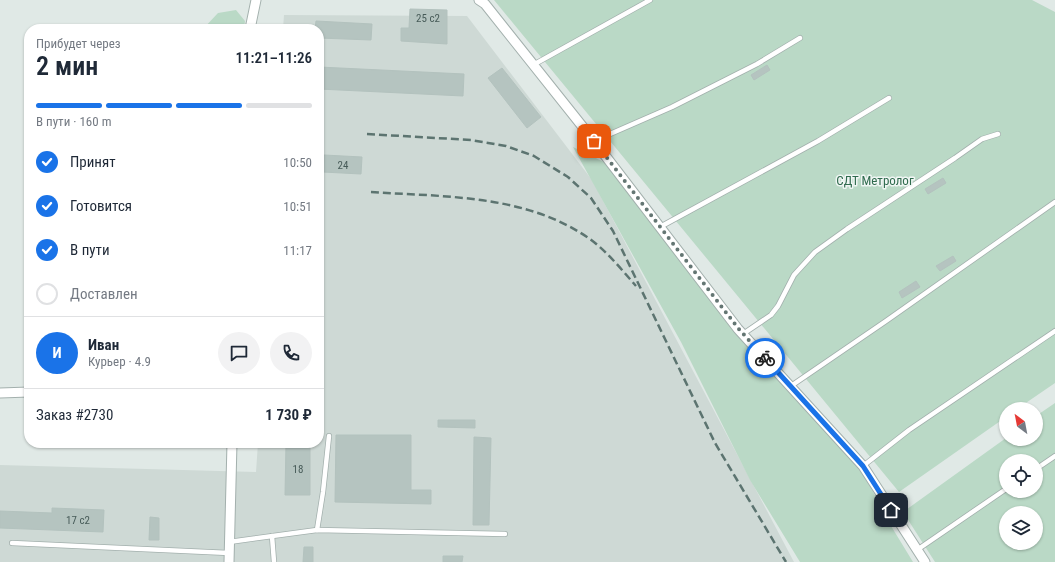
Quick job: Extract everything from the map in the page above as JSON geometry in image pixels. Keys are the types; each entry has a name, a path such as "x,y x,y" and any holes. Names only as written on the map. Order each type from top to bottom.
{"street":[{"path":"251,24 256,0"},
{"path":"479,0 485,4 594,141 743,334 863,466 925,562"},
{"path":"0,393 24,392"},
{"path":"229,558 232,448"}],"lane":[{"path":"533,65 650,0"},
{"path":"594,141 672,107 757,64 800,38"},
{"path":"660,227 818,141 889,98"},
{"path":"743,334 771,315 778,306 794,275 815,252 982,139 998,134"},
{"path":"791,386 1055,202"},
{"path":"863,466 910,430 1055,331"},
{"path":"317,530 329,436"},
{"path":"1043,464 1055,456"},
{"path":"917,550 999,495"},
{"path":"229,542 317,530 505,534"},
{"path":"272,536 274,562"},
{"path":"12,543 229,558"}],"shaded area":[{"path":"284,15 467,16 592,180 794,562 0,562 0,465 256,472 258,448 324,448 324,24 283,24"}],"green space":[{"name":"СДТ Метролог","path":"494,0 1032,0 1055,12 1055,383 1027,402 999,402 999,422 899,492"},
{"path":"236,10 245,21 245,24 208,24 218,13"},
{"path":"573,147 604,162 734,330 860,466 888,521 913,562 800,562 750,480 681,342"},
{"path":"1055,403 1055,562 935,562 903,512 999,443 999,446 1043,446 1043,411"}],"building":[{"path":"410,9 447,10 447,44 401,41 401,28 409,28"},
{"path":"316,21 372,24 371,40 324,38 324,24 316,24"},
{"path":"767,65 770,70 754,80 751,75"},
{"path":"324,67 464,74 463,96 324,89"},
{"path":"502,68 541,117 527,128 488,78"},
{"path":"324,155 362,157 361,174 324,172"},
{"path":"943,178 946,183 928,194 925,189"},
{"path":"953,256 956,261 940,271 936,266"},
{"path":"916,281 920,287 902,298 899,292"},
{"path":"438,420 475,420 475,428 438,427"},
{"path":"336,435 411,435 411,490 431,490 431,504 335,502"},
{"path":"474,437 491,438 489,525 473,525"},
{"path":"286,448 310,448 310,495 285,495"},
{"path":"52,508 104,510 103,532 0,528 0,511 52,513"},
{"path":"150,517 159,518 159,540 149,540"},
{"path":"304,547 313,547 313,562 303,562"},
{"path":"443,556 463,556 462,562 443,562"}],"railway":[{"path":"367,134 471,140 506,146 534,156 568,177 591,198 613,231 715,443 786,562"},
{"path":"371,192 482,200 510,205 537,213 562,223 594,242 619,266 636,286"}],"way so far":[{"path":"594,141 738,328 765,358"}],"route":[{"path":"765,358 863,466 891,510"}]}
